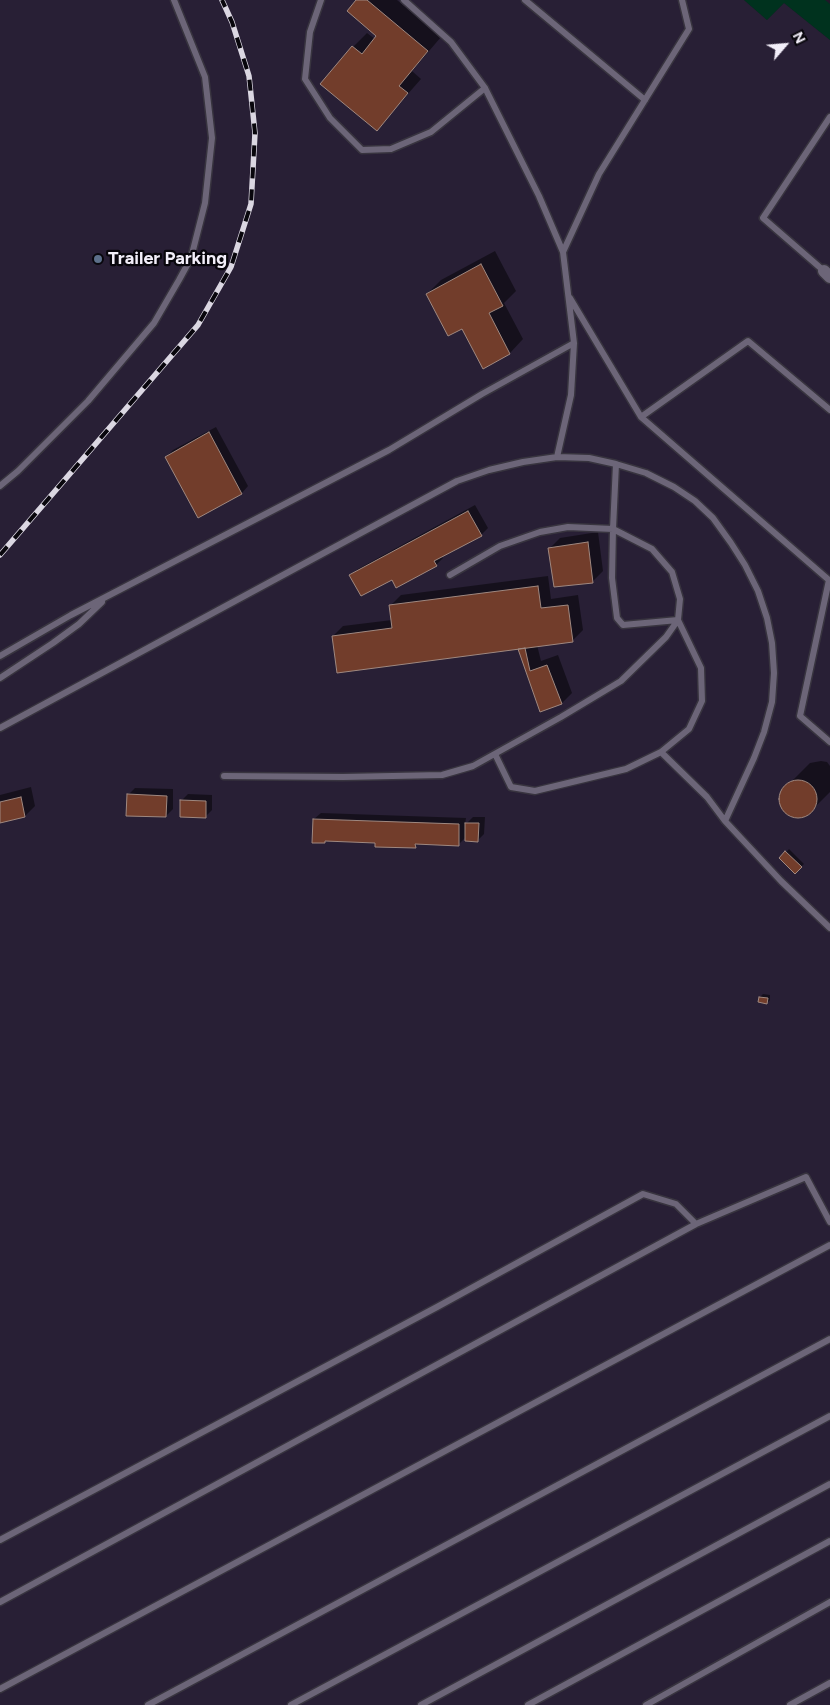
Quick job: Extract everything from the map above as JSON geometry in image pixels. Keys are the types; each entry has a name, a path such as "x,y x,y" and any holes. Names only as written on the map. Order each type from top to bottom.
{"lane":[{"path":"0,486 18,471 88,402 154,323 191,258 205,203 212,138 205,77 174,0"},
{"path":"321,0 310,32 305,79 330,118 362,150 391,149 431,132 485,88"},
{"path":"404,0 451,42 485,88 539,196 562,252 574,343 570,395 557,457"},
{"path":"525,0 645,100"},
{"path":"562,252 598,174 689,29 682,0"},
{"path":"827,274 763,218 830,117"},
{"path":"568,294 640,417 830,581 800,716 830,742"},
{"path":"640,417 748,341 830,410"},
{"path":"0,656 108,596 389,450 482,394 574,343"},
{"path":"0,728 457,481 489,470 515,464 557,457 589,458 646,473 695,500 713,518 731,543 758,591 767,618 772,643 774,673 772,702 764,732 754,758 725,821"},
{"path":"616,464 612,578 617,618 623,625 678,620"},
{"path":"224,776 343,777 442,775 473,766 621,680 666,637 678,620 680,599 672,572 652,549 613,529 568,527 540,532 500,546 450,575"},
{"path":"0,678 79,624 108,596"},
{"path":"495,754 511,787 535,790 626,769 661,752 689,729 702,701 701,668 678,620"},
{"path":"661,752 707,797 725,821 781,881 830,928"},
{"path":"0,1602 696,1224 806,1177 830,1222"},
{"path":"0,1540 437,1307 643,1194 676,1204 696,1224"},
{"path":"0,1689 830,1244"},
{"path":"148,1705 830,1339"},
{"path":"291,1705 830,1416"},
{"path":"421,1705 830,1484"},
{"path":"528,1705 830,1541"},
{"path":"646,1705 830,1602"},
{"path":"790,1705 830,1683"}],"shaded area":[{"path":"0,0 744,0 767,20 784,3 830,40 830,1705 0,1705"}],"green space":[{"path":"744,0 825,0 830,4 830,40 784,3 767,20"}],"building":[{"path":"356,0 367,0 428,51 399,86 408,93 377,131 320,84 352,46 362,54 376,36 347,11"},
{"path":"481,264 503,306 489,313 510,354 483,369 462,329 448,336 426,294"},
{"path":"209,432 242,494 198,518 165,457"},
{"path":"468,511 482,536 434,561 437,566 396,588 392,580 361,596 349,575"},
{"path":"588,542 593,583 554,587 548,548"},
{"path":"538,586 541,608 568,605 573,642 337,673 332,636 392,628 389,605"},
{"path":"525,648 530,671 547,665 562,704 540,712 518,649"},
{"path":"798,780 805,781 811,786 816,792 816,806 811,812 805,817 798,818 791,817 785,812 780,806 779,799 780,792 785,786 791,781"},
{"path":"127,794 167,796 166,817 126,816"},
{"path":"21,797 25,817 0,823 0,802"},
{"path":"180,800 206,801 206,818 180,817"},
{"path":"313,819 459,824 459,846 415,844 416,848 375,847 375,843 325,841 325,843 312,843"},
{"path":"465,823 479,823 478,842 465,841"},
{"path":"785,851 802,867 795,874 779,858"},
{"path":"759,997 768,998 767,1004 758,1002"}],"railway":[{"path":"0,555 198,325 231,267 251,204 255,133 249,76 232,22 222,0"}],"place":[{"name":"Trailer Parking","path":"98,259"}]}
